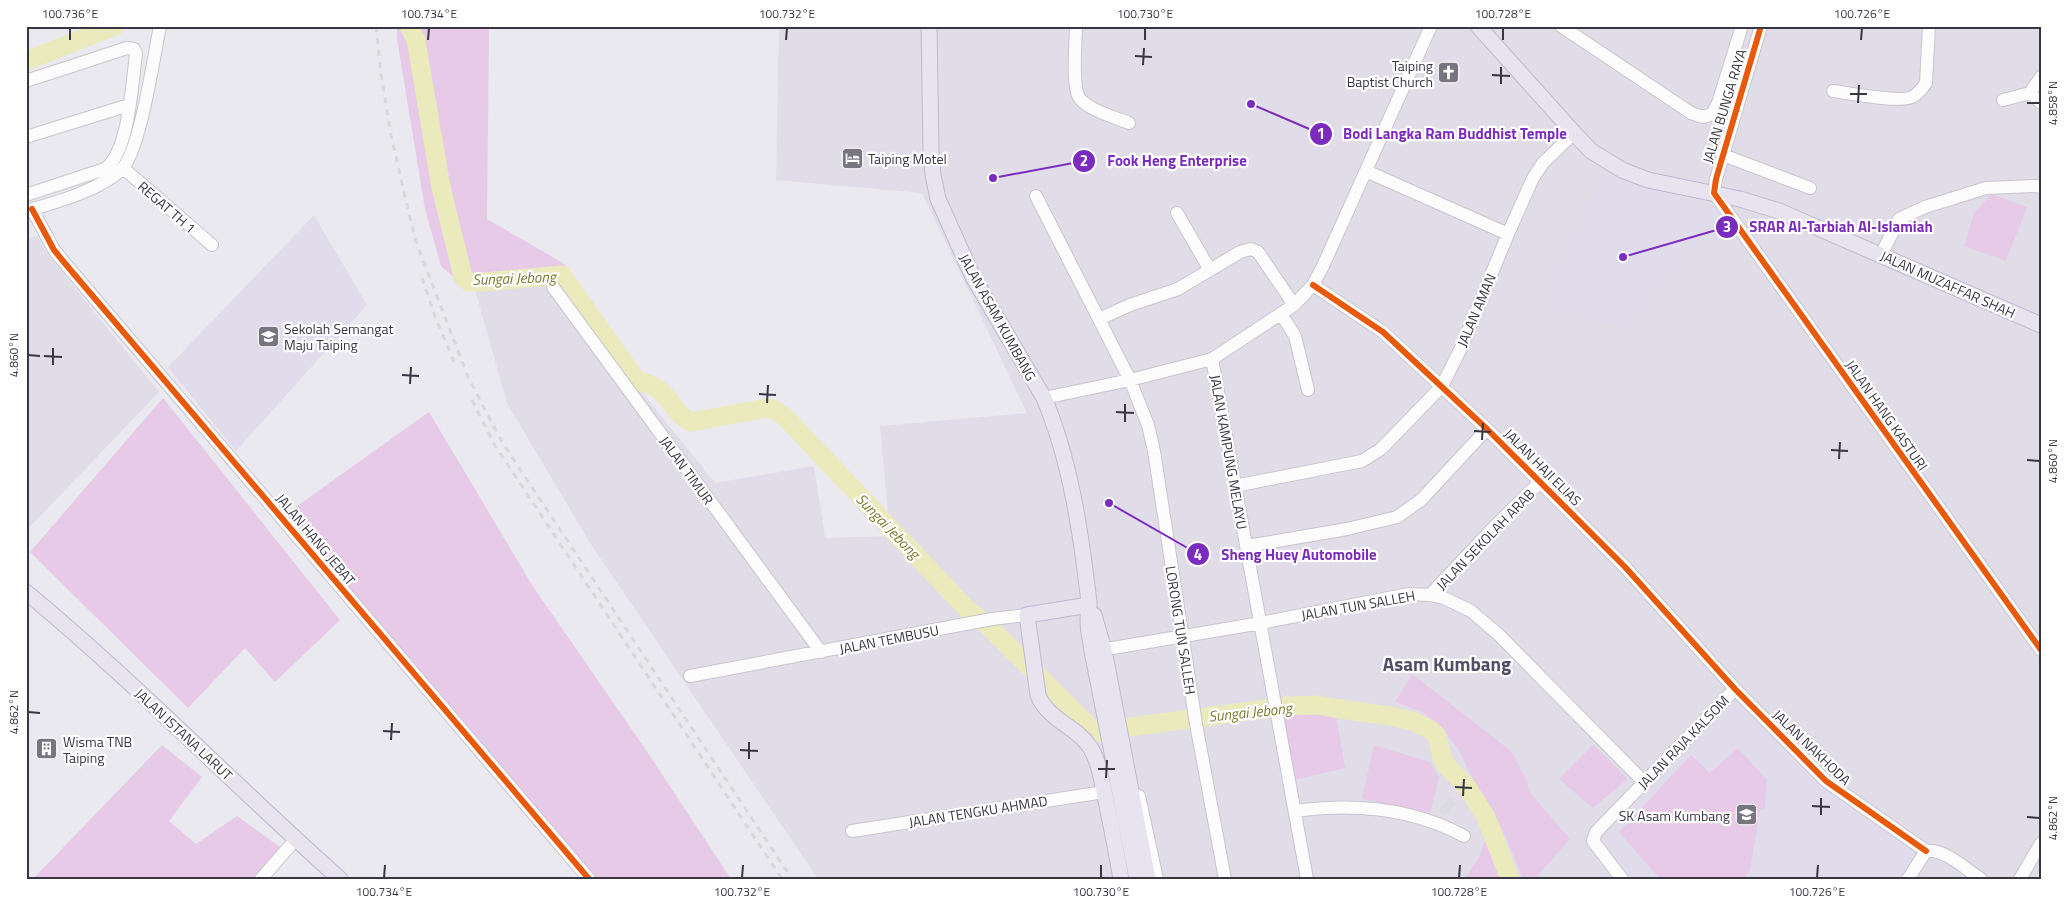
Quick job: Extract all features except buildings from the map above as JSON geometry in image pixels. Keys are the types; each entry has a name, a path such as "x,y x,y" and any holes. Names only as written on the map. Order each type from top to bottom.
{"main road":[{"name":"JALAN ASAM KUMBANG","path":"929,26 931,151 938,199 973,277 1044,398 1052,417 1066,466 1089,605 1088,622 1098,651 1118,748 1137,879"},
{"name":"JALAN MUZAFFAR SHAH","path":"1478,26 1591,151 1622,170 1648,180 1740,198 1779,211 2041,325"},
{"name":"JALAN ISTANA LARUT","path":"27,595 84,641 340,879"},
{"name":"JALAN TEMBUSU","path":"1027,615 1089,605"},
{"path":"1027,615 1038,696 1046,710 1086,742 1090,748 1100,773 1121,879"},
{"name":"JALAN ASAM KUMBANG","path":"1127,805 1148,879"}],"street":[{"path":"29,210 88,189 107,180 123,168 136,142 160,26"},
{"path":"1076,26 1076,89 1080,99 1091,107 1129,123"},
{"path":"1044,398 1130,380 1212,359 1294,305 1313,285 1431,26"},
{"path":"1561,26 1691,113 1703,118 1712,114 1718,103 1742,26"},
{"name":"JALAN BUNGA RAYA","path":"1714,193 1722,155 1761,26"},
{"path":"1833,91 1891,98 1911,98 1926,83 1929,26"},
{"path":"26,81 127,48 134,49 136,54 125,134 111,164 104,169 26,195"},
{"path":"2003,100 2030,93 2041,78"},
{"path":"2030,93 2041,103"},
{"path":"26,137 129,105"},
{"name":"JALAN AMAN","path":"1236,486 1362,461 1385,445 1442,386 1461,348 1533,178 1543,163 1574,133"},
{"name":"JALAN BUNGA RAYA","path":"1722,155 1810,188"},
{"name":"REGAT TH 1","path":"123,168 212,245"},
{"path":"1366,170 1508,234"},
{"path":"1881,255 1899,219 1925,207 1986,188 2040,183"},
{"name":"JALAN HANG KASTURI","path":"1714,193 2041,650"},
{"name":"LORONG TUN SALLEH","path":"1036,196 1130,380 1148,424 1154,451 1193,707 1225,879"},
{"name":"JALAN HANG JEBAT","path":"29,210 54,250 68,267 589,879"},
{"path":"1177,213 1210,270"},
{"path":"1099,320 1130,305 1178,289 1240,252 1251,249 1258,252 1294,305"},
{"name":"JALAN HAJI ELIAS","path":"1313,285 1382,332 1487,429 1625,567 1735,689"},
{"name":"JALAN TIMUR","path":"553,287 821,652"},
{"path":"1281,314 1295,336 1308,390"},
{"name":"JALAN KAMPUNG MELAYU","path":"1212,359 1307,879"},
{"path":"1247,546 1347,529 1397,517 1421,500 1487,429"},
{"name":"JALAN SEKOLAH ARAB","path":"1430,595 1492,529 1540,483"},
{"name":"JALAN TUN SALLEH","path":"1098,651 1261,623 1409,594 1444,598 1471,611 1499,635 1644,782"},
{"name":"JALAN TEMBUSU","path":"690,676 992,619 1027,615"},
{"name":"JALAN RAJA KALSOM","path":"1622,879 1593,841 1596,832 1735,689"},
{"name":"JALAN NAKHODA","path":"1735,689 1832,786 1926,852"},
{"name":"JALAN ASAM KUMBANG","path":"1118,748 1131,766 1135,778 1157,879"},
{"name":"JALAN TENGKU AHMAD","path":"852,831 1104,792"},
{"path":"1295,811 1340,806 1386,810 1430,821 1464,836"},
{"path":"261,879 296,840"},
{"path":"2020,879 2041,843"},
{"path":"1908,879 1926,852 1934,851 1946,856 1981,879"}],"shaded area":[{"path":"397,26 489,26 487,219 563,263 570,272 482,280 455,278 441,266 425,209 397,39"},
{"path":"779,26 2041,26 2041,879 818,879 590,543 507,403 475,290 556,285 715,483 814,466 825,538 890,536 880,426 1027,413 922,193 776,180"},
{"path":"1601,171 1721,211 1627,329 1541,304"},
{"path":"1991,194 2027,207 2006,261 1964,246 1974,213"},
{"name":"Sekolah Semangat Maju Taiping","path":"314,215 367,305 236,451 168,367"},
{"path":"37,236 46,252 159,392 26,531 26,239"},
{"path":"163,398 340,620 275,682 245,648 188,708 30,552"},
{"path":"429,412 532,585 648,753 731,879 593,879 283,516"},
{"path":"1412,674 1511,751 1526,779 1531,794 1570,839 1535,879 1523,879 1494,814 1481,797 1460,752 1444,730 1423,712 1395,702"},
{"name":"SK Asam Kumbang","path":"1739,698 1823,787 1921,853 1903,879 1633,879 1601,842"},
{"path":"1314,711 1336,715 1345,768 1294,780 1279,713"},
{"path":"162,745 202,777 169,821 196,844 237,816 283,849 251,879 33,879"},
{"path":"1374,745 1430,762 1439,778 1430,813 1362,799"},
{"path":"1593,745 1628,779 1593,808 1559,779"},
{"path":"1738,748 1767,780 1765,808 1760,810 1750,870 1743,879 1660,879 1619,832 1691,755 1710,773"},
{"path":"1450,797 1457,803 1445,817 1438,811"},
{"path":"1485,840 1502,879 1465,879 1479,857"}],"waterway":[{"name":"Sungai Jebong","path":"26,61 115,26"},
{"name":"Sungai Jebong","path":"409,26 416,40 441,187 463,277 469,282 562,275 637,381 657,388 683,417 691,422 767,408 775,410 785,417 967,609 989,627 1096,733 1287,706 1317,705 1390,716 1412,721 1431,730 1437,736 1446,765 1467,787 1486,817 1510,879"}],"railway":[{"path":"376,26 381,74 391,136 415,239 468,377 502,442 792,879"},
{"path":"422,278 436,319 455,364"},
{"path":"472,400 494,444 782,879"}],"cycle path":[{"path":"1761,26 1716,179 1714,193 2041,650"},
{"path":"32,209 54,250 68,267 589,879"},
{"path":"1313,285 1383,332 1487,429 1625,567 1735,689 1826,781 1926,851"}],"place":[{"name":"Taiping Baptist Church","path":"1449,73"},
{"name":"Bodi Langka Ram Buddhist Temple","path":"1251,104"},
{"name":"Taiping Motel","path":"852,158"},
{"name":"Fook Heng Enterprise","path":"993,178"},
{"name":"SRAR Al-Tarbiah Al-Islamiah","path":"1623,257"},
{"name":"Sekolah Semangat Maju Taiping","path":"268,336"},
{"name":"Sheng Huey Automobile","path":"1109,503"},
{"name":"Wisma TNB Taiping","path":"47,749"},
{"name":"SK Asam Kumbang","path":"1746,815"}],"district":[{"name":"Asam Kumbang","path":"1447,663"}]}
